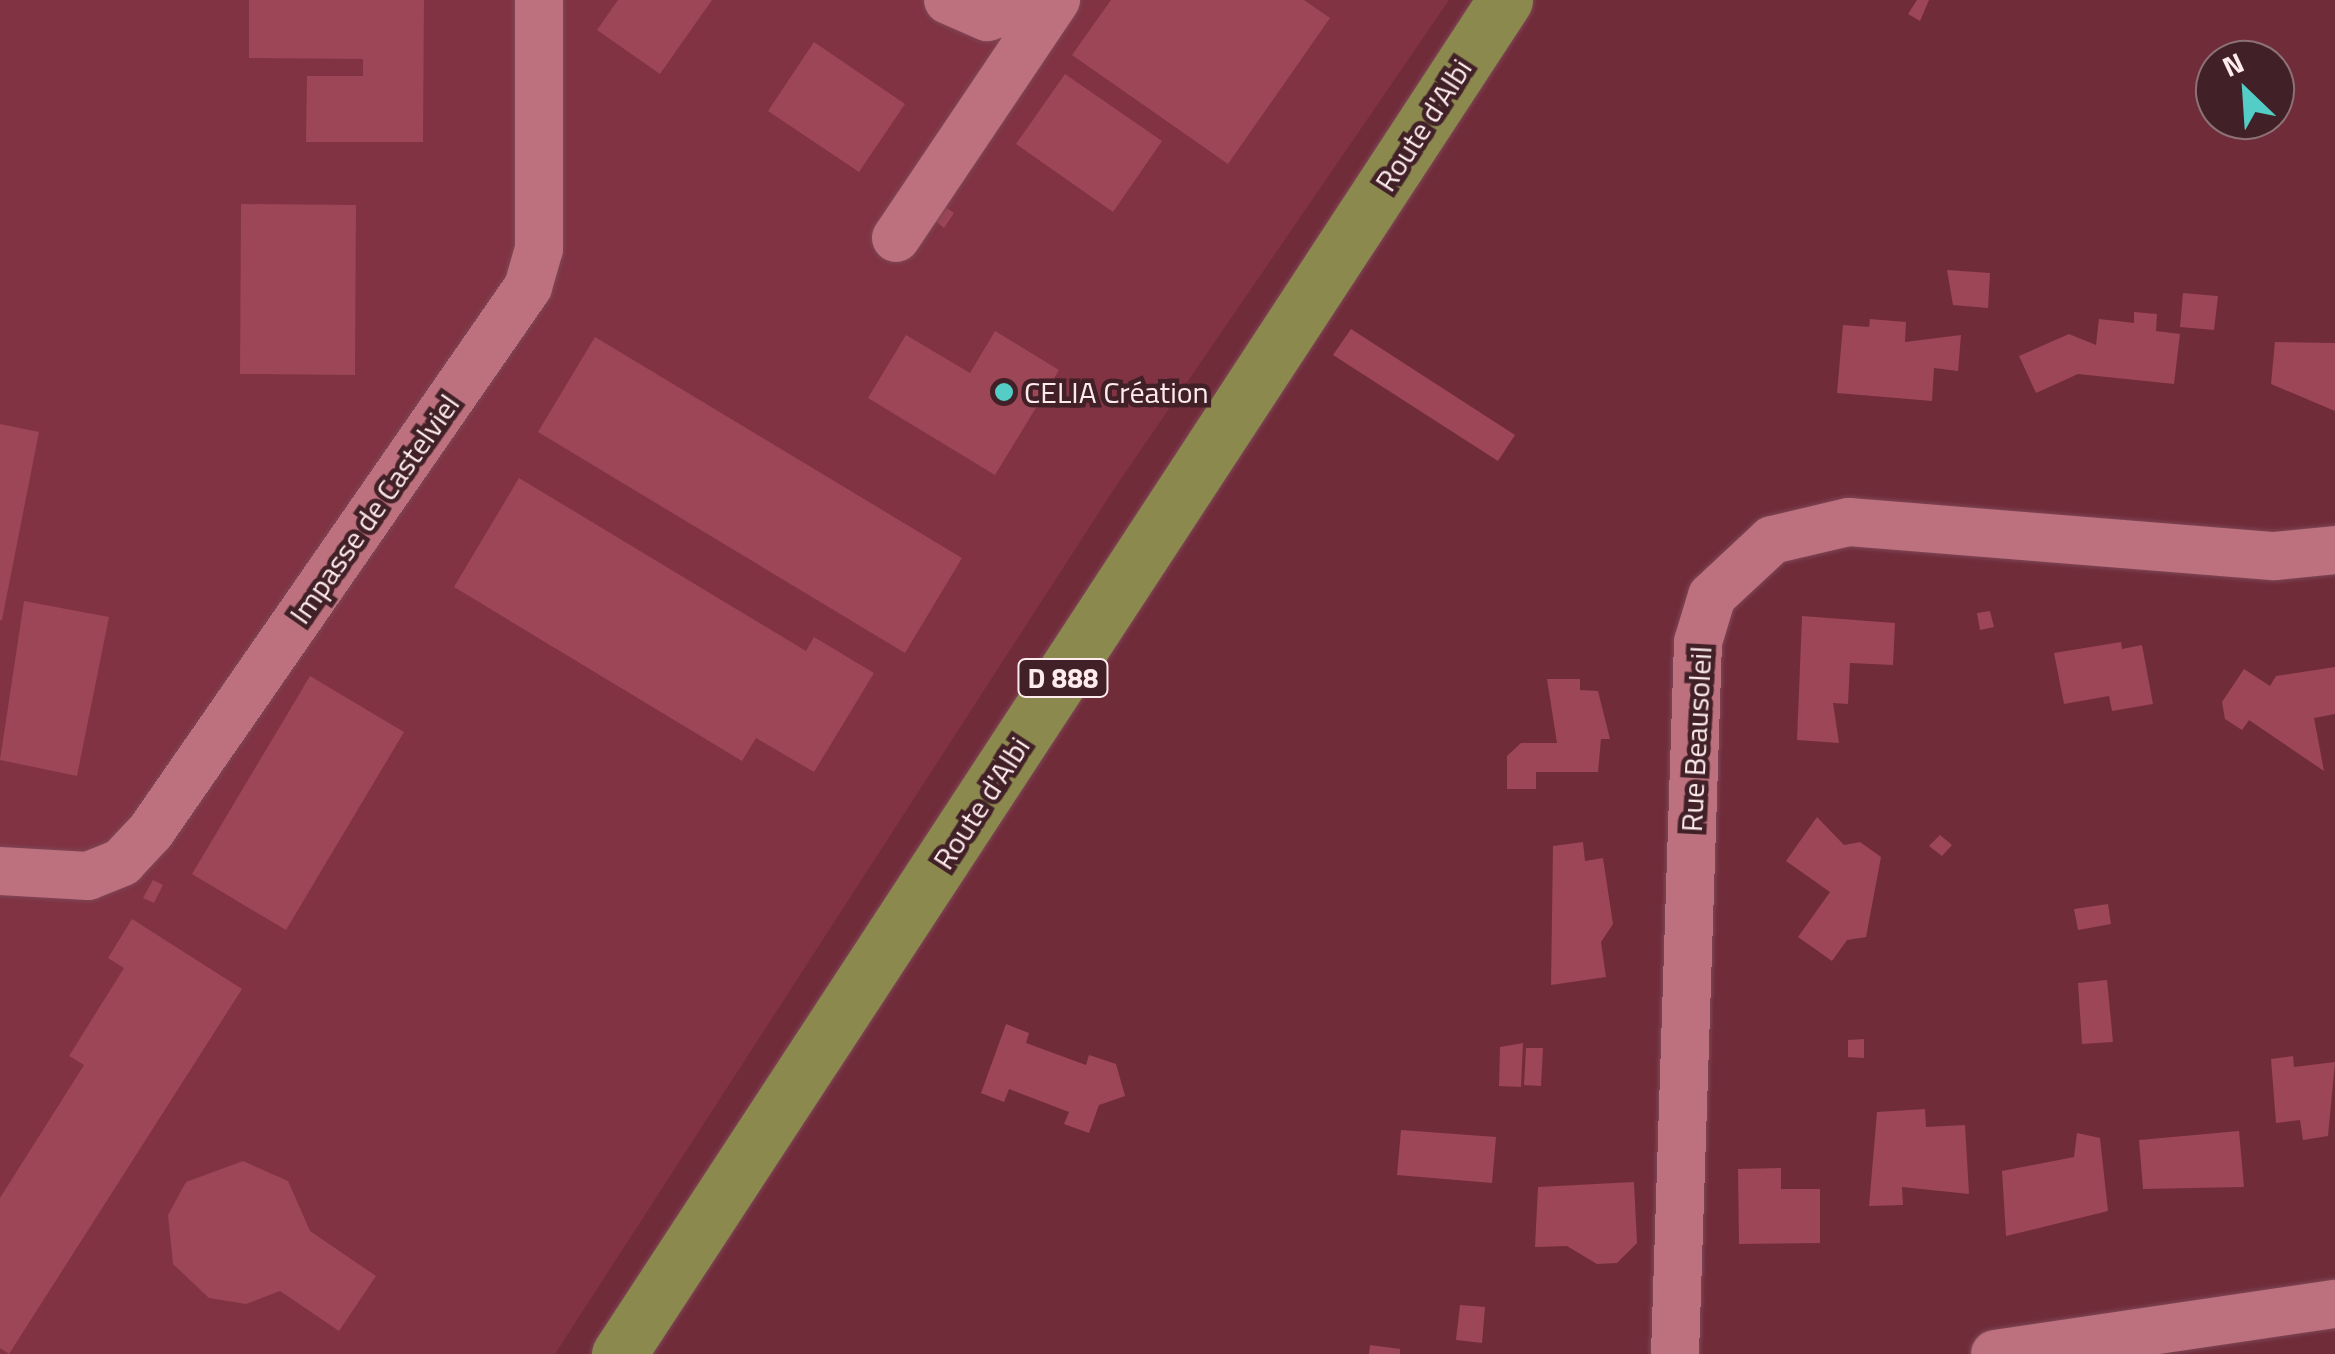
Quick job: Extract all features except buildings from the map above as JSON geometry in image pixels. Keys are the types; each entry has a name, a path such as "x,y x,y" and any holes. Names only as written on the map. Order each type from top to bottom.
{"main road":[{"name":"Route d'Albi","path":"618,1354 1504,0"}],"street":[{"name":"Impasse de Castelviel","path":"0,871 88,876 122,862 151,831 528,287 538,249 539,0"},
{"path":"948,0 987,17 1046,0"},
{"path":"896,238 1056,0"},
{"name":"Rue Beausoleil","path":"1675,1354 1698,642 1712,596 1772,540 1849,522 2275,556 2335,550"},
{"path":"1995,1354 2335,1304"}],"shaded area":[{"path":"0,0 1449,0 1114,489 555,1354 0,1354"}],"place":[{"name":"CELIA Création","path":"1004,392"}]}
